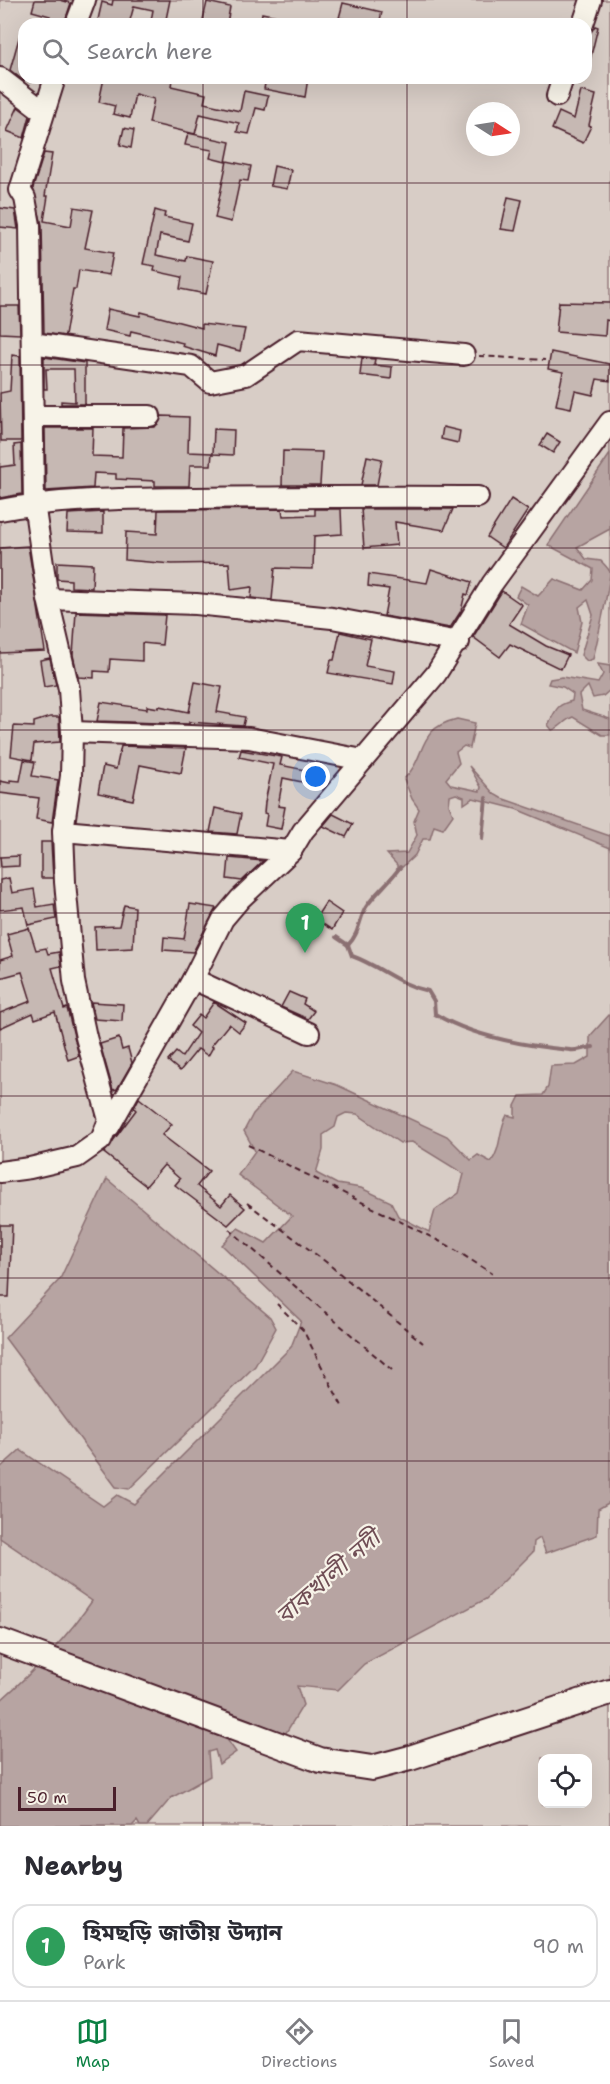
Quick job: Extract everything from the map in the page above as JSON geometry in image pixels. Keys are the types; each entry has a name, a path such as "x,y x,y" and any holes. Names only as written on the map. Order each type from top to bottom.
{"main road":[{"path":"0,1641 320,1760 372,1768 410,1758 610,1692"}],"street":[{"path":"78,18 85,0"},
{"path":"585,18 591,0"},
{"path":"0,78 43,111"},
{"path":"53,84 20,189 25,198 30,225 34,503 48,599 69,689 72,732 70,776 63,831 74,981 86,1037 108,1108 108,1129"},
{"path":"32,343 191,366 210,382 246,375 298,340 464,355"},
{"path":"33,416 150,416"},
{"path":"0,1172 77,1157 95,1145 108,1129 193,979 223,919 240,899 291,851 303,831 436,674 459,642 492,584 610,422"},
{"path":"0,510 34,503 345,496 478,497"},
{"path":"48,599 230,607 332,618 459,642"},
{"path":"72,732 249,738 363,760"},
{"path":"63,831 291,851"},
{"path":"193,979 309,1033"}],"path":[{"path":"464,355 545,360"},
{"path":"248,1145 450,1246 493,1274"},
{"path":"248,1203 326,1262 423,1343"},
{"path":"229,1229 392,1370"},
{"path":"277,1304 303,1330 342,1406"}],"shaded area":[{"path":"0,0 610,0 610,1826 0,1826"}],"water":[{"path":"610,454 610,529 577,547 586,559 601,561 610,572 593,659 587,661 581,655 593,615 588,600 579,607 582,622 574,653 521,624 528,605 516,596 521,586 538,596 554,579 583,590 592,580 593,569 548,545"},
{"path":"598,664 610,666 610,690 603,696 593,698 588,686 579,695 582,710 610,719 610,735 602,735 573,717 552,730 548,725 555,712 562,704 572,701 573,694 563,687 548,684 550,679 562,677 598,683 603,674"},
{"path":"457,719 475,723 470,748 464,746 456,752 459,763 446,779 451,785 480,791 481,787 469,766 494,794 610,836 610,848 516,809 473,798 464,804 464,797 456,794 450,796 449,805 453,815 443,829 434,826 430,839 423,839 415,855 397,872 397,865 387,854 407,853 417,835 414,821 419,809 404,779 434,729"},
{"name":"বাকখালী নদী","path":"610,1014 610,1502 598,1509 597,1535 546,1553 540,1538 534,1542 533,1552 486,1599 364,1664 338,1690 297,1686 303,1705 284,1736 246,1726 228,1741 236,1752 219,1764 215,1750 208,1752 210,1776 171,1798 147,1826 140,1826 137,1821 132,1826 0,1826 0,1701 49,1654 92,1601 0,1538 0,1468 20,1450 103,1506 117,1495 134,1504 291,1347 301,1321 222,1245 238,1228 266,1243 292,1216 238,1175 255,1151 244,1131 253,1114 293,1071 337,1085 447,1136 471,1160 478,1155 491,1162 497,1151 504,1121 507,1115 515,1117 515,1106 520,1096 543,1095 548,1087 551,1066 576,1065 590,1057 590,1036","holes":["346,1113 357,1114 400,1143 412,1142 464,1174 459,1193 435,1210 429,1232 398,1216 391,1202 361,1188 337,1184 316,1173 323,1150 323,1135 335,1127 338,1117"]},
{"path":"107,1179 270,1317 276,1328 255,1366 129,1489 116,1487 5,1338 60,1279"}],"building":[{"path":"35,0 60,0 71,3 66,18 49,18 50,16 32,11"},
{"path":"113,0 170,0 166,18 152,18 153,10 134,6 131,18 98,18 102,2 112,5"},
{"path":"207,2 230,7 228,18 203,18"},
{"path":"343,3 382,12 380,18 339,18"},
{"path":"262,13 288,18 261,18"},
{"path":"595,26 598,27 592,52 592,29"},
{"path":"18,42 18,76 10,70"},
{"path":"103,84 171,84 171,86 206,94 204,103 240,111 244,91 268,96 265,110 256,108 249,134 237,132 239,123 200,114 195,134 149,123 154,99 135,94 130,118 113,114 115,106 99,102"},
{"path":"265,84 307,84 305,97 264,89"},
{"path":"581,91 596,95 589,125 591,126 583,143 552,129 559,112 574,119"},
{"path":"18,107 30,116 24,138 7,131"},
{"path":"124,128 134,130 131,148 120,145"},
{"path":"188,133 230,142 226,162 210,158 212,150 185,145"},
{"path":"44,153 52,154 45,196 48,196 44,221 71,226 74,207 93,210 85,248 113,253 109,275 79,270 76,289 73,289 65,336 44,333 42,225 33,188"},
{"path":"227,161 251,166 248,181 240,180 231,222 215,218"},
{"path":"274,166 291,170 287,189 270,186"},
{"path":"508,197 522,200 515,231 501,229"},
{"path":"0,208 15,210 18,229 0,227"},
{"path":"155,210 165,213 164,217 192,223 188,241 160,235 156,255 186,261 187,256 213,261 206,294 180,289 182,277 154,271 155,266 143,264"},
{"path":"559,302 610,303 610,321 606,320 605,336 556,332"},
{"path":"0,306 19,306 20,334 0,333"},
{"path":"108,309 140,316 141,312 202,328 202,324 245,329 240,351 217,345 215,356 182,346 183,343 131,331 130,336 104,330"},
{"path":"551,352 610,364 610,381 597,379 593,395 575,391 571,408 556,405 563,372 548,369"},
{"path":"12,355 20,356 21,441 1,441 0,393 10,391"},
{"path":"44,357 85,363 85,404 61,404 61,401 75,402 74,369 46,369 47,389 44,389"},
{"path":"362,358 375,359 374,365 392,367 391,379 360,375"},
{"path":"162,416 189,417 188,452 212,453 211,465 190,465 189,486 155,486 155,481 116,479 116,474 94,473 93,488 46,491 45,428 93,428 92,456 122,457 123,428 155,427"},
{"path":"443,427 460,431 458,443 441,439"},
{"path":"214,429 234,430 233,455 213,454"},
{"path":"547,434 560,442 553,453 540,445"},
{"path":"21,444 22,494 0,498 0,467 15,465 14,445"},
{"path":"283,451 322,452 320,485 282,485"},
{"path":"367,456 382,459 377,485 361,485"},
{"path":"511,499 528,510 503,548 487,537"},
{"path":"282,509 283,516 315,515 315,509 341,509 342,534 314,536 313,569 275,568 272,600 251,598 252,587 231,590 229,563 172,564 125,560 126,532 157,534 158,510"},
{"path":"361,509 453,509 444,530 395,522 397,545 364,548"},
{"path":"103,512 103,533 67,532 68,514"},
{"path":"28,546 45,651 0,653 0,548"},
{"path":"57,562 93,564 92,588 71,587 71,580 57,579"},
{"path":"431,569 472,582 468,595 465,594 461,611 450,628 384,616 389,589 368,586 369,574 427,583"},
{"path":"502,591 522,605 509,624 546,646 568,655 561,669 510,644 500,657 473,637"},
{"path":"76,612 165,615 162,645 142,643 142,661 110,659 109,672 94,671 94,678 78,677 73,655"},
{"path":"340,632 371,639 365,666 395,671 393,684 328,673 331,660 334,660"},
{"path":"50,658 56,685 44,687 40,660"},
{"path":"195,682 222,687 217,712 245,717 243,726 189,722 189,724 97,721 101,702 147,709 147,706 159,708 159,706 189,712"},
{"path":"59,717 60,742 34,744 32,760 11,756 14,726 34,727 34,722"},
{"path":"121,746 186,748 181,773 140,765 133,800 98,793 103,766 116,769"},
{"path":"241,750 282,757 280,765 310,771 307,783 283,778 278,806 285,807 281,829 265,826 267,814 264,813 265,802 273,764 239,757"},
{"path":"24,760 35,762 32,776 58,780 52,822 36,819 39,798 0,793 0,781 10,783 10,780 20,781"},
{"path":"215,808 241,814 237,834 210,832"},
{"path":"333,814 353,824 346,837 323,826"},
{"path":"41,842 51,842 53,878 41,878"},
{"path":"19,856 19,866 1,867 0,857"},
{"path":"229,858 263,861 242,881 227,879"},
{"path":"9,878 12,893 34,889 37,907 54,904 56,919 28,925 24,907 0,910 0,880"},
{"path":"326,902 342,913 332,930 315,919"},
{"path":"190,904 216,908 193,952 163,950 164,937 184,939"},
{"path":"124,905 135,907 133,948 96,950 95,927 119,926"},
{"path":"29,928 36,950 46,948 48,954 59,952 61,966 52,968 64,1009 67,1008 79,1056 68,1060 55,1012 35,1019 33,1013 0,1028 0,1013 31,1001 22,972 0,978 0,960 13,956 7,934"},
{"path":"289,992 305,999 303,1004 314,1011 308,1019 281,1007"},
{"path":"91,1002 123,1004 122,1021 95,1019"},
{"path":"214,1002 246,1023 239,1032 229,1024 211,1046 213,1047 208,1056 198,1049 180,1071 168,1061 176,1052 182,1057 198,1033 190,1026 199,1015 203,1018"},
{"path":"119,1038 122,1050 128,1048 132,1063 117,1089 113,1090 100,1044"},
{"path":"139,1098 172,1124 162,1135 209,1171 197,1186 221,1206 230,1195 245,1208 228,1225 175,1185 180,1179 164,1165 146,1186 104,1153 136,1110 134,1108"},
{"path":"0,1225 12,1225 9,1297 0,1297"}],"waterway":[{"path":"482,839 486,798"},
{"path":"400,867 366,907 354,937 348,945 352,956 408,984 428,991 434,1001 435,1014 466,1029 536,1046 573,1050 593,1047"},
{"path":"336,937 348,945"}],"place":[{"name":"হিমছড়ি জাতীয় উদ্যান","path":"305,953"}]}
